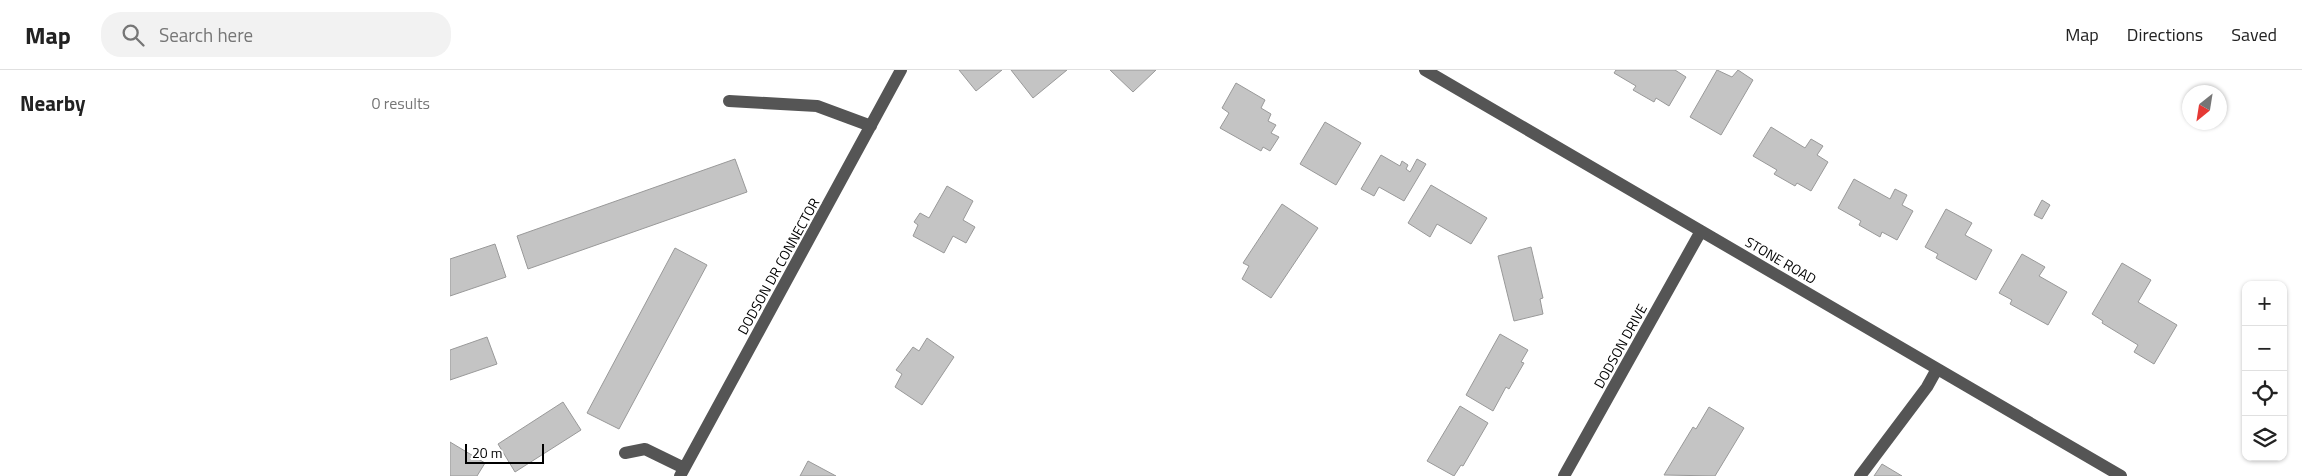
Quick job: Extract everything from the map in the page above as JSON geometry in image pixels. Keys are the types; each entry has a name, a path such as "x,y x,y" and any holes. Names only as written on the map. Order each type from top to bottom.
{"street":[{"name":"DODSON DR CONNECTOR","path":"682,472 901,70"},
{"name":"STONE ROAD","path":"1426,70 2121,476"},
{"path":"729,102 817,106 871,126"},
{"name":"DODSON DRIVE","path":"1564,476 1701,231"},
{"path":"1860,476 1927,386 1937,369"},
{"path":"625,453 645,449 682,472"}],"building":[{"path":"959,70 1002,70 976,91"},
{"path":"1011,70 1067,70 1033,98"},
{"path":"1110,70 1156,70 1133,92"},
{"path":"1616,70 1675,70 1686,77 1669,106 1656,98 1654,102 1633,90 1636,86 1614,73"},
{"path":"1717,70 1732,77 1738,70 1753,80 1721,135 1690,117"},
{"path":"1236,83 1265,100 1261,108 1271,114 1268,121 1276,125 1271,133 1279,137 1270,151 1263,147 1261,151 1220,128 1229,113 1222,108"},
{"path":"1325,122 1361,143 1336,185 1300,164"},
{"path":"1771,127 1805,148 1811,139 1823,146 1817,155 1828,162 1811,191 1797,183 1795,186 1774,174 1777,170 1753,156"},
{"path":"1381,155 1400,166 1402,161 1408,165 1406,169 1410,172 1417,159 1426,164 1404,201 1379,187 1374,196 1361,189"},
{"path":"735,159 747,192 528,269 517,236"},
{"path":"1854,179 1890,199 1895,189 1907,195 1902,205 1913,211 1897,240 1882,232 1880,237 1859,225 1861,221 1838,208"},
{"path":"1431,185 1487,218 1471,244 1437,224 1430,237 1408,223"},
{"path":"947,186 973,201 963,220 975,227 966,243 953,236 944,253 913,236 918,225 914,222 920,213 929,218"},
{"path":"2042,200 2050,205 2042,219 2034,215"},
{"path":"1282,204 1318,228 1271,298 1242,279 1249,266 1243,263"},
{"path":"1946,209 1972,223 1965,235 1992,250 1976,280 1936,258 1938,254 1925,247"},
{"path":"495,244 506,277 450,296 450,259"},
{"path":"1531,247 1543,298 1540,299 1543,314 1514,321 1498,256"},
{"path":"675,248 707,265 619,429 587,413"},
{"path":"2022,254 2045,267 2039,276 2067,292 2048,325 2010,304 2012,300 1999,293"},
{"path":"2122,263 2151,280 2138,302 2177,325 2154,364 2134,352 2138,345 2102,323 2103,321 2092,314"},
{"path":"1500,334 1528,350 1521,362 1524,363 1509,389 1506,387 1493,411 1466,395"},
{"path":"487,337 497,364 450,380 450,350"},
{"path":"927,338 954,357 922,405 895,387 902,374 896,370 913,347 919,351"},
{"path":"563,402 581,430 515,472 498,444"},
{"path":"1460,406 1488,423 1463,466 1461,465 1454,476 1427,461"},
{"path":"1709,407 1744,428 1715,476 1664,475 1693,427 1696,429"},
{"path":"450,442 485,463 477,476 450,476"},
{"path":"808,461 836,476 800,476"},
{"path":"1882,464 1902,476 1874,476"}]}
